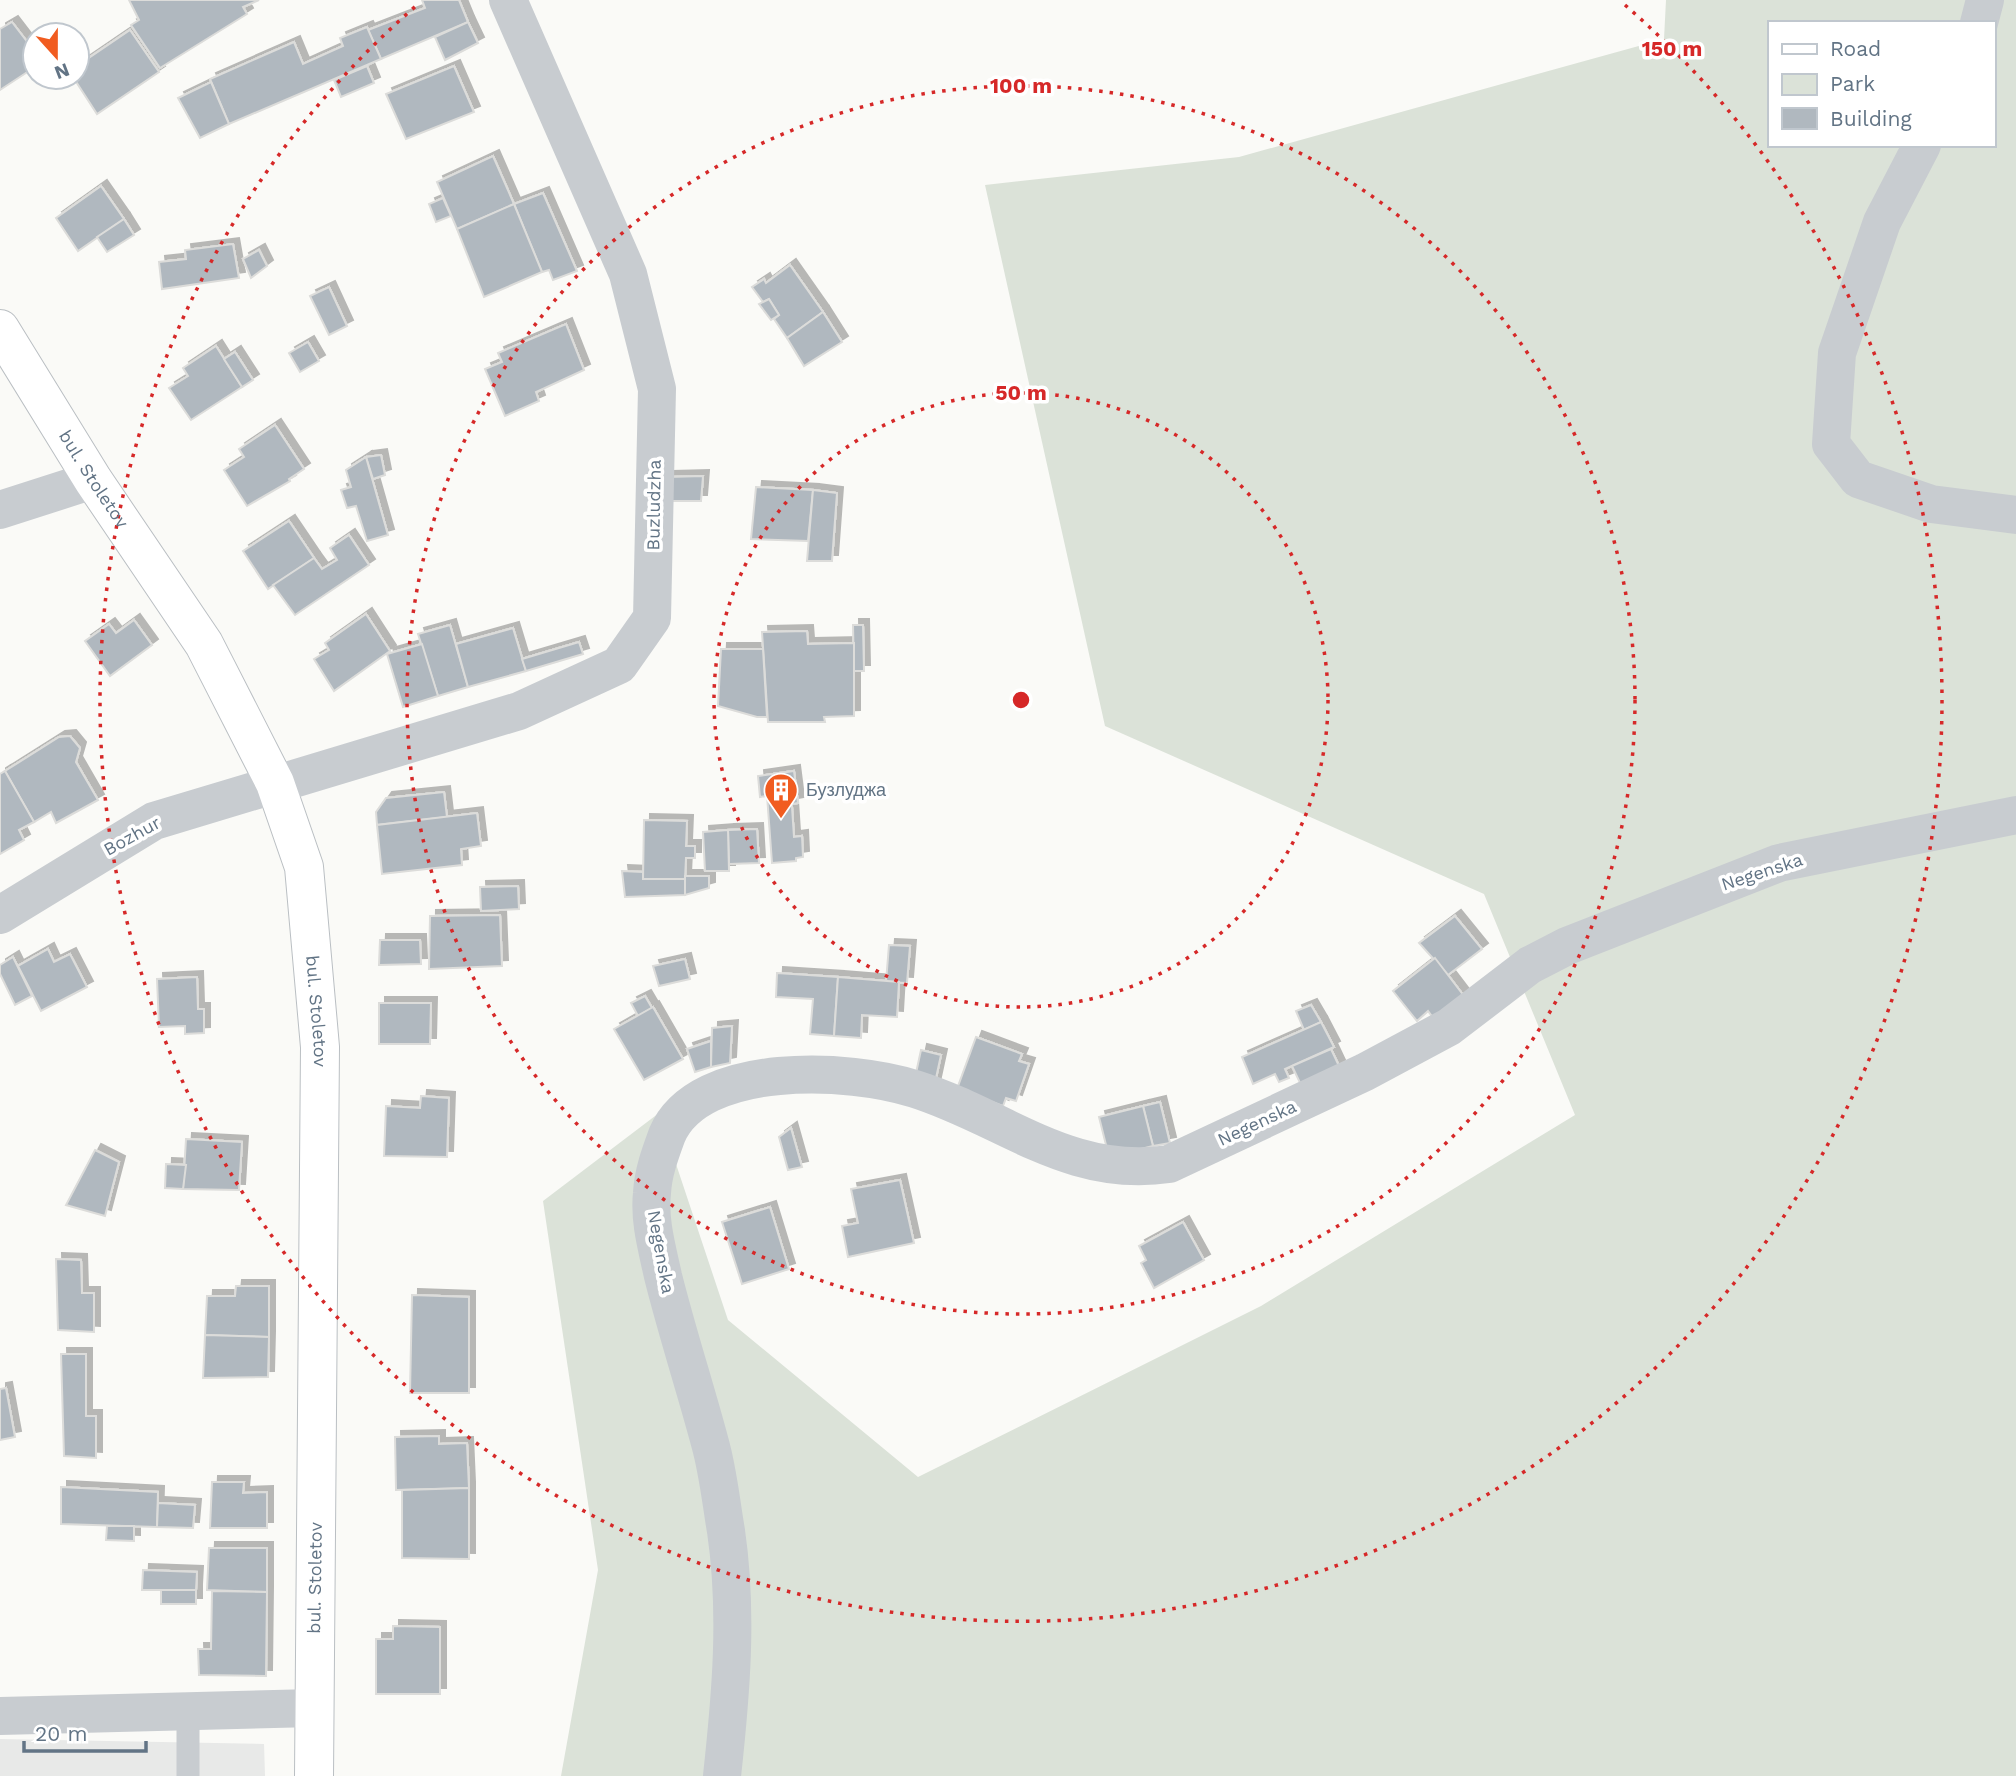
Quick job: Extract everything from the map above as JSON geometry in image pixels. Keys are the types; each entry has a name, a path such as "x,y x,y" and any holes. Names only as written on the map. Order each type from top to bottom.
{"main road":[{"name":"bul. Stoletov","path":"0,328 93,480 204,644 275,783 304,867 320,1047 314,1776"}],"street":[{"name":"Buzludzha","path":"275,783 519,711 619,665 652,618 657,389 628,274 508,0"},
{"path":"1979,21 1984,0"},
{"path":"1921,147 1882,222 1837,353 1831,444 1858,479 1931,504 2016,516"},
{"path":"0,510 93,480"},
{"name":"Bozhur","path":"0,915 154,821 275,783"},
{"name":"Negenska","path":"722,1776 733,1659 733,1600 726,1535 711,1447 675,1322 653,1228 652,1193 656,1170 670,1129 690,1107 719,1089 757,1079 813,1074 915,1089 1053,1151 1086,1162 1140,1168 1169,1164 1365,1072 1427,1039 1448,1027 1530,965 1567,946 1779,863 2016,815"},
{"path":"0,1716 314,1708"}],"lane":[{"path":"188,1711 188,1776"}],"shaded area":[{"path":"0,1739 264,1744 265,1776 0,1776"}],"green space":[{"path":"1666,0 2016,0 2016,1776 561,1776 598,1570 543,1201 659,1113 728,1320 918,1477 1261,1306 1575,1115 1484,894 1105,726 985,185 1239,157 1664,39"}],"building":[{"path":"129,0 259,0 243,7 247,14 160,68 131,25 139,20"},
{"path":"422,0 459,0 468,22 381,59 368,30 425,8"},
{"path":"12,22 21,34 21,76 0,90 0,29"},
{"path":"468,22 478,43 445,60 435,37"},
{"path":"367,27 381,59 229,124 210,79 294,42 303,64 343,46 340,38"},
{"path":"130,30 159,72 97,114 82,91 91,91 91,56"},
{"path":"367,66 374,83 341,97 334,80"},
{"path":"454,66 474,112 406,139 386,94"},
{"path":"211,82 229,124 200,138 178,98"},
{"path":"493,156 514,204 457,229 437,182"},
{"path":"101,186 124,219 78,251 56,218"},
{"path":"543,193 577,271 553,280 549,270 542,272 514,204"},
{"path":"443,198 451,216 436,222 429,204"},
{"path":"514,204 542,272 484,297 457,229"},
{"path":"124,219 134,235 107,252 97,237"},
{"path":"233,244 239,278 162,289 159,262 186,259 185,250"},
{"path":"259,250 267,266 251,278 243,259"},
{"path":"790,265 823,312 787,338 774,319 779,315 769,299 763,302 752,287 764,279 766,283"},
{"path":"329,287 347,326 329,335 310,296"},
{"path":"769,299 779,315 771,320 759,304"},
{"path":"823,312 842,342 804,366 787,338"},
{"path":"566,324 584,370 536,392 539,401 505,416 485,369 502,362 498,353"},
{"path":"308,342 319,361 300,372 289,353"},
{"path":"216,346 242,387 191,420 169,388 188,376 183,368"},
{"path":"235,352 253,380 242,387 224,359"},
{"path":"275,425 304,469 289,479 290,481 247,506 224,470 244,457 239,449"},
{"path":"381,455 385,475 373,479 366,457"},
{"path":"366,457 388,535 367,541 356,506 347,508 341,490 351,487 346,470"},
{"path":"703,476 701,501 665,501 667,477"},
{"path":"756,487 813,490 808,541 751,539"},
{"path":"813,490 837,493 832,561 807,561"},
{"path":"289,521 314,558 268,589 243,551"},
{"path":"349,535 369,565 295,615 273,585 314,558 322,569 337,560 330,548"},
{"path":"366,614 390,651 334,691 314,659 329,650 325,643"},
{"path":"134,620 152,645 110,676 85,641 109,624 116,633"},
{"path":"450,625 468,687 438,696 418,634"},
{"path":"853,625 863,625 864,671 854,671"},
{"path":"513,628 526,671 468,687 456,644"},
{"path":"807,631 808,644 854,643 854,716 824,717 825,722 768,722 762,632"},
{"path":"579,642 583,654 526,671 522,659"},
{"path":"422,644 438,696 403,707 387,654"},
{"path":"721,649 763,649 767,717 757,717 718,706"},
{"path":"70,736 80,748 76,762 98,800 56,823 51,812 34,822 5,771 59,737"},
{"path":"5,771 34,822 19,830 24,840 0,854 0,774"},
{"path":"794,771 798,803 792,804 791,792 760,797 758,776"},
{"path":"444,792 447,817 377,825 376,812 386,798"},
{"name":"Бузлуджа","path":"791,792 794,837 802,836 803,857 796,858 796,861 772,863 767,795"},
{"path":"477,813 481,846 461,849 462,865 382,874 377,825"},
{"path":"644,820 687,821 686,846 695,846 695,858 686,858 685,879 643,879"},
{"path":"757,829 759,863 729,864 728,830"},
{"path":"728,830 729,871 705,871 703,832"},
{"path":"622,871 643,872 643,879 685,879 685,895 625,897"},
{"path":"685,876 709,876 709,888 685,895"},
{"path":"518,886 519,909 481,911 480,887"},
{"path":"500,915 502,966 429,969 430,916"},
{"path":"1455,916 1482,949 1448,975 1419,943"},
{"path":"380,940 420,940 421,964 379,965"},
{"path":"889,945 910,946 907,983 886,982"},
{"path":"48,949 54,962 70,954 87,987 41,1011 18,966"},
{"path":"13,957 32,996 15,1005 0,974 0,965"},
{"path":"1435,958 1464,996 1434,1019 1428,1011 1417,1021 1393,991"},
{"path":"685,959 690,979 659,986 653,966"},
{"path":"777,973 838,977 834,1036 810,1034 813,999 776,997"},
{"path":"197,977 198,1009 204,1009 204,1033 185,1034 185,1026 159,1027 157,979"},
{"path":"838,977 899,982 897,1017 862,1015 861,1038 834,1036"},
{"path":"645,996 652,1008 638,1016 631,1003"},
{"path":"379,1003 431,1003 430,1044 379,1044"},
{"path":"1311,1005 1321,1022 1304,1030 1296,1011"},
{"path":"653,1007 683,1059 644,1080 614,1029"},
{"path":"1321,1022 1334,1047 1285,1069 1289,1078 1279,1082 1275,1074 1253,1084 1242,1057"},
{"path":"732,1026 730,1063 711,1067 712,1028"},
{"path":"976,1037 1022,1054 1019,1061 1029,1064 1016,1101 1006,1098 1003,1106 957,1089"},
{"path":"711,1041 711,1067 695,1072 687,1049"},
{"path":"1331,1049 1339,1066 1303,1089 1292,1066"},
{"path":"921,1050 941,1055 933,1092 913,1087"},
{"path":"421,1096 449,1098 447,1157 384,1156 386,1106 420,1108"},
{"path":"1160,1102 1170,1143 1153,1146 1143,1106"},
{"path":"1143,1106 1153,1146 1109,1157 1099,1117"},
{"path":"791,1128 802,1167 788,1170 779,1137"},
{"path":"186,1139 242,1142 239,1190 183,1189"},
{"path":"95,1150 119,1162 105,1216 66,1205"},
{"path":"166,1164 186,1165 183,1189 165,1188"},
{"path":"900,1180 914,1243 848,1257 842,1226 858,1223 851,1189"},
{"path":"770,1207 789,1269 742,1284 722,1222"},
{"path":"1183,1222 1204,1260 1154,1288 1141,1263 1146,1260 1139,1246"},
{"path":"56,1259 81,1260 82,1293 94,1293 94,1332 58,1330"},
{"path":"236,1286 269,1286 269,1337 205,1335 207,1296 235,1296"},
{"path":"412,1295 469,1297 469,1393 410,1393"},
{"path":"205,1335 269,1337 268,1377 203,1378"},
{"path":"61,1354 86,1354 86,1416 96,1416 96,1458 64,1456"},
{"path":"6,1388 15,1437 0,1440 0,1389"},
{"path":"439,1436 439,1444 467,1443 469,1488 396,1490 395,1437"},
{"path":"212,1482 244,1482 243,1493 267,1492 267,1528 210,1528"},
{"path":"61,1487 158,1492 157,1527 61,1524"},
{"path":"469,1488 469,1559 402,1558 402,1490"},
{"path":"158,1503 195,1505 193,1528 157,1527"},
{"path":"107,1526 134,1526 134,1541 106,1540"},
{"path":"209,1548 267,1548 267,1592 207,1590"},
{"path":"143,1570 197,1572 196,1590 142,1590"},
{"path":"161,1590 196,1590 196,1604 161,1604"},
{"path":"212,1591 267,1592 266,1676 199,1675 198,1649 211,1649"},
{"path":"393,1626 440,1627 440,1694 376,1694 376,1639 393,1639"}],"place":[{"name":"Бузлуджа","path":"781,820"}]}
